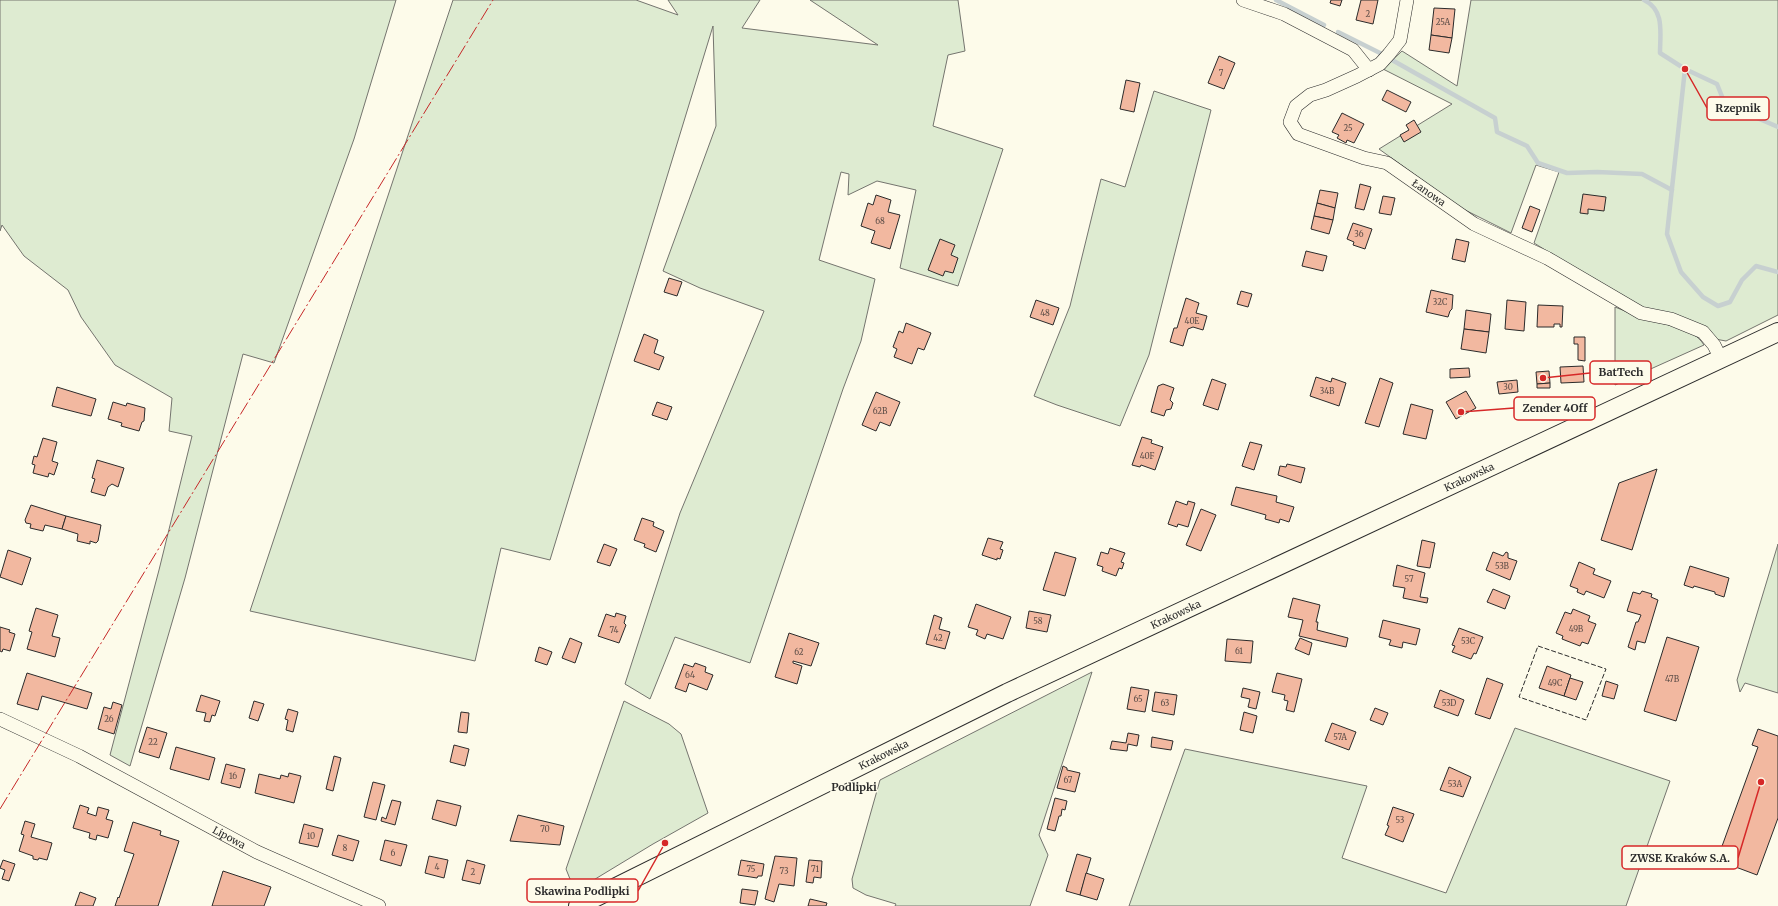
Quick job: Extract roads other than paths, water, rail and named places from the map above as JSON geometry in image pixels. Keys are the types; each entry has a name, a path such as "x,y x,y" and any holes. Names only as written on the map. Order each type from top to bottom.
{"main road":[{"name":"Krakowska","path":"578,906 1012,690 1778,332"}],"street":[{"path":"1243,0 1284,14 1353,50 1369,70"},
{"name":"Łanowa","path":"1407,0 1405,22 1400,40 1380,64 1326,90 1310,95 1296,106 1290,122 1298,134 1364,158 1387,163 1474,224 1547,258 1640,313 1671,319 1703,332 1722,359"},
{"name":"Lipowa","path":"0,719 85,759 257,852 379,906"}],"waterway":[{"path":"1276,0 1324,25"},
{"path":"1644,0 1651,4 1658,16 1660,23 1660,53 1685,69 1717,84 1725,104 1778,127"},
{"path":"1338,32 1382,54"},
{"path":"1392,60 1495,118 1497,132 1527,146 1538,163 1567,173 1597,172 1642,174 1672,190"},
{"path":"1685,69 1667,234 1681,272 1703,297 1718,306 1730,302 1742,280 1756,266 1778,272"}],"place":[{"name":"Rzepnik","path":"1685,69"},
{"name":"BatTech","path":"1543,378"},
{"name":"Zender 4Off","path":"1461,412"},
{"name":"ZWSE Kraków S.A.","path":"1761,782"},
{"name":"Skawina Podlipki","path":"665,843"}],"district":[{"name":"Podlipki","path":"854,787"}]}
